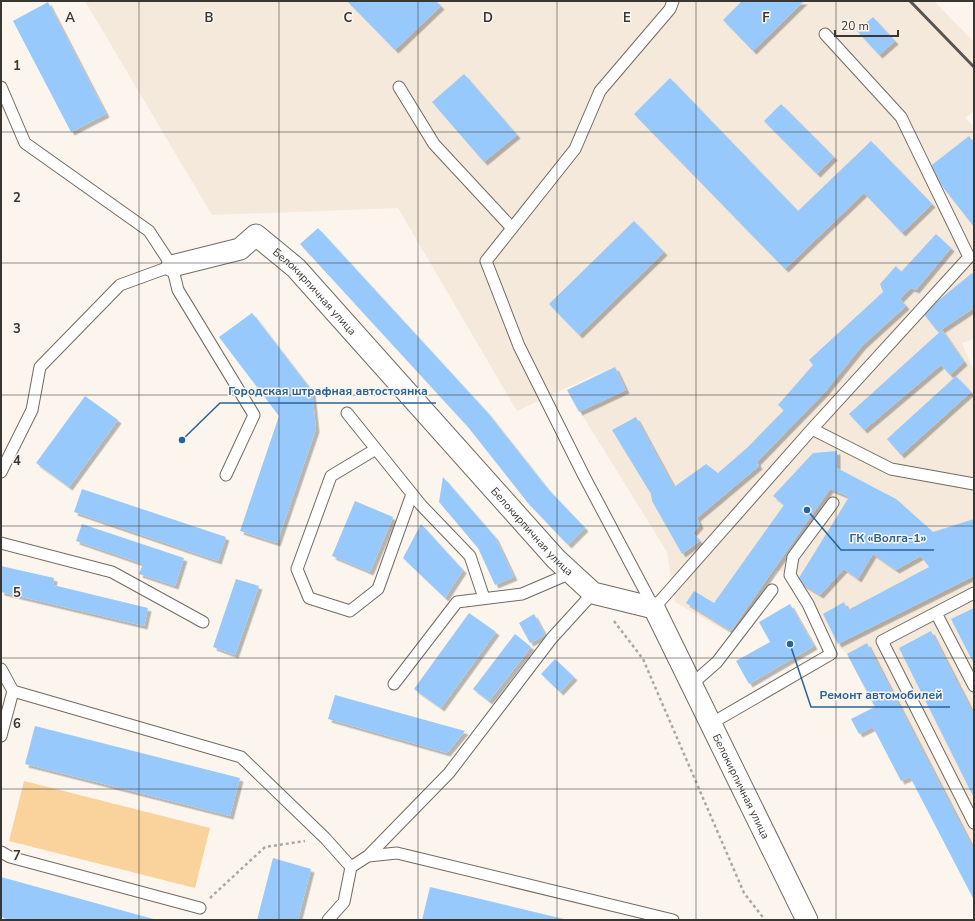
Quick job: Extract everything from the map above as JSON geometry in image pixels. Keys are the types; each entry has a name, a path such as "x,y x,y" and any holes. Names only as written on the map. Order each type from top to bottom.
{"street":[{"name":"Белокирпичная улица","path":"172,266 240,249 256,235 296,268 556,559 593,593 654,608 712,723 807,920"}],"lane":[{"path":"674,1 670,10 600,91 575,148 486,261 519,346 584,476 654,608 812,429 969,257 901,117 825,34"},
{"path":"1,87 25,143 149,231 172,266 178,290 254,416 226,475"},
{"path":"399,87 434,144 512,228"},
{"path":"1,472 32,410 40,367 120,286 172,266"},
{"path":"348,413 412,494 470,556 484,598"},
{"path":"812,429 891,469 974,484"},
{"path":"376,449 332,476 297,569 309,598 350,611 378,589 412,494"},
{"path":"712,723 831,654 808,604 790,576 793,557 833,503"},
{"path":"1,543 112,572 203,622"},
{"path":"394,684 457,602 522,594 571,573"},
{"path":"692,684 717,662 772,590"},
{"path":"328,920 344,902 351,867 368,856 448,773 552,638 593,593"},
{"path":"974,593 882,641 974,823"},
{"path":"936,613 974,686"},
{"path":"1,669 13,691 2,732"},
{"path":"13,691 241,757 325,838 351,867"},
{"path":"1,852 10,857 200,908"},
{"path":"368,856 398,853 673,920"}],"path":[{"path":"593,593 643,659 744,893 765,920"},
{"path":"200,908 265,847 325,838"}],"shaded area":[{"path":"85,1 934,1 974,42 974,111 965,118 974,126 974,339 962,343 974,372 974,900 911,777 901,781 873,727 859,734 851,719 874,707 847,654 838,646 796,576 776,570 733,635 675,602 667,552 568,392 607,369 517,411 398,208 212,215"},
{"path":"24,781 210,828 195,888 9,841"}],"building":[{"path":"347,1 436,1 441,6 395,50"},
{"path":"742,1 804,1 753,51 723,20"},
{"path":"48,2 106,114 71,132 13,21"},
{"path":"873,17 895,41 879,55 857,31"},
{"path":"464,74 517,135 484,162 432,102"},
{"path":"670,78 798,211 871,141 932,204 902,233 864,193 785,269 634,114"},
{"path":"781,104 834,157 817,174 764,121"},
{"path":"969,136 974,143 974,227 928,168"},
{"path":"634,221 664,252 579,335 549,304"},
{"path":"318,228 487,412 547,488 585,528 568,545 528,503 468,427 300,244"},
{"path":"936,234 951,248 916,290 911,288 900,299 906,306 862,346 825,392 757,462 759,466 697,518 700,525 693,533 700,541 682,554 652,501 651,494 612,430 636,417 674,487 706,464 718,473 748,447 784,410 778,405 813,365 809,360 883,292 880,284 896,266 901,272"},
{"path":"972,273 974,275 974,308 938,332 923,313"},
{"path":"252,313 312,391 316,429 277,543 240,531 279,416 219,337"},
{"path":"942,330 964,362 950,375 941,365 864,430 849,414"},
{"path":"615,367 626,390 579,412 567,390"},
{"path":"956,376 971,392 901,455 887,439"},
{"path":"85,396 118,420 69,487 36,463"},
{"path":"837,451 837,468 896,499 933,532 974,519 974,576 838,644 823,614 844,602 848,610 929,567 921,556 896,570 873,554 858,579 844,569 820,595 797,581 849,497 830,489 731,631 686,603 694,591 714,603 784,505 773,496 813,453"},
{"path":"443,477 495,537 514,577 495,585 478,548 439,502"},
{"path":"82,489 226,537 218,561 74,512"},
{"path":"355,501 393,517 370,572 332,556"},
{"path":"82,524 184,558 175,586 139,574 143,564 76,541"},
{"path":"421,524 463,570 445,598 403,558"},
{"path":"1,566 54,578 53,585 148,608 144,626 1,592"},
{"path":"236,579 259,586 235,655 213,647"},
{"path":"790,604 814,646 749,684 736,661 770,642 759,622"},
{"path":"974,608 974,664 951,619"},
{"path":"469,613 496,632 441,708 414,689"},
{"path":"534,614 545,635 530,643 519,623"},
{"path":"931,631 974,715 974,798 899,648"},
{"path":"515,634 531,647 489,701 473,689"},
{"path":"867,643 974,850 974,900 910,777 901,781 873,727 859,734 851,719 875,707 847,654"},
{"path":"555,659 574,677 560,692 541,674"},
{"path":"335,695 465,731 447,753 328,719"},
{"path":"35,726 240,778 230,816 25,764"},
{"path":"273,858 311,869 298,920 257,920"},
{"path":"1,877 157,920 11,920 1,917"},
{"path":"430,887 564,919 564,920 422,920"}],"railway":[{"path":"910,1 974,67"}],"place":[{"name":"Городская штрафная автостоянка","path":"182,440"},
{"name":"ГК «Волга-1»","path":"807,510"},
{"name":"Ремонт автомобилей","path":"790,644"}]}
